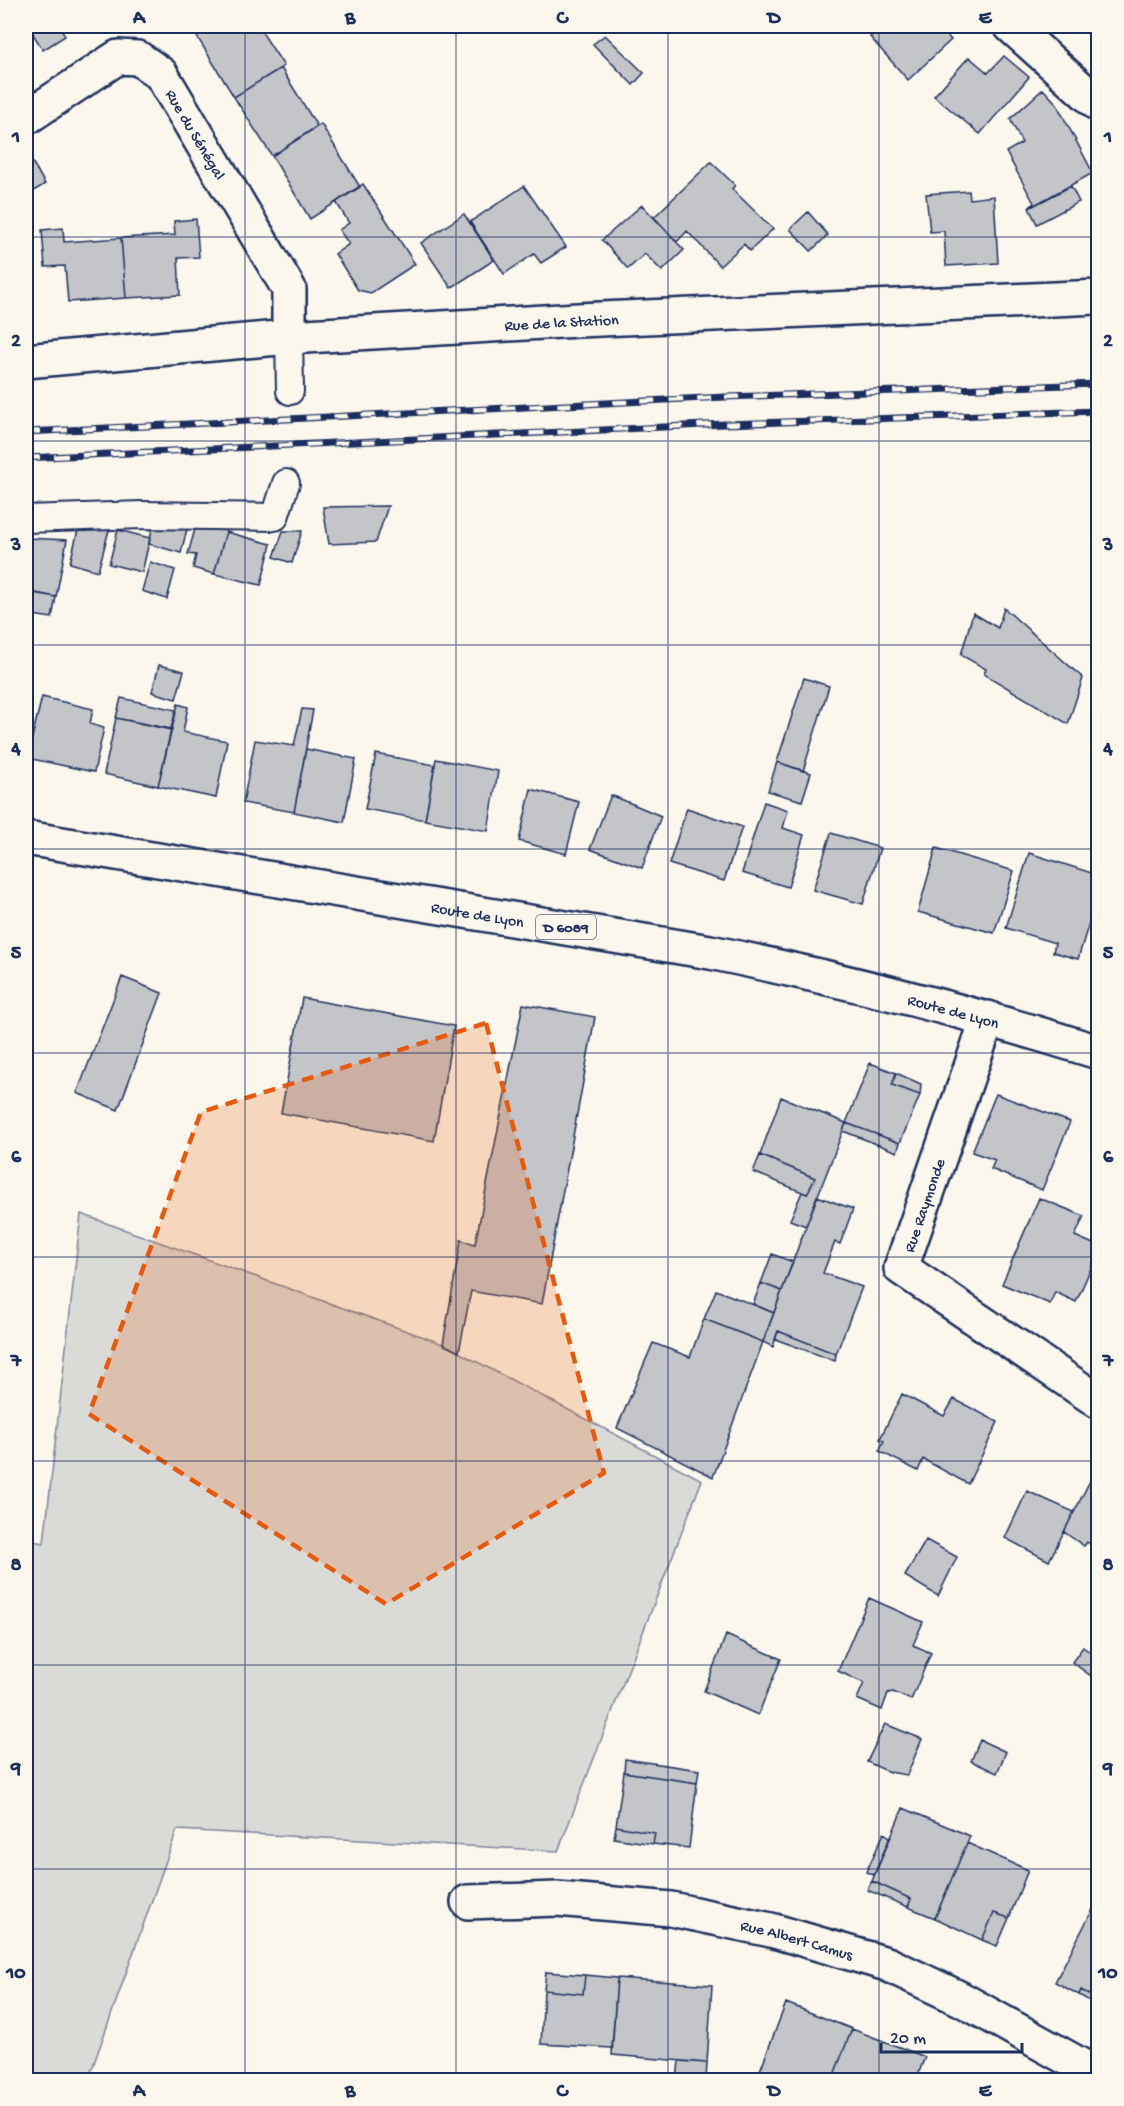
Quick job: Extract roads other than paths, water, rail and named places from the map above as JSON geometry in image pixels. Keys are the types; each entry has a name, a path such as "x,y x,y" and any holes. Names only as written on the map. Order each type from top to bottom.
{"street":[{"path":"1011,26 1098,104"},
{"name":"Rue du Sénégal","path":"26,118 118,57 138,58 161,74 289,290 289,337"},
{"name":"Rue de la Station","path":"26,361 289,337 590,320 1098,297"},
{"name":"Route de Lyon","path":"26,838 710,952 806,972 988,1018 1098,1052"},
{"name":"Rue Raymonde","path":"988,1018 901,1268 1098,1401"},
{"name":"Rue Albert Camus","path":"468,1902 556,1899 671,1909 771,1930 887,1964 961,1998 1098,2074"}],"lane":[{"path":"289,337 290,392"},
{"path":"26,519 142,516 275,518 286,483"}],"railway":[{"path":"26,432 725,397 1098,384"},
{"path":"26,458 725,424 1098,411"}]}
